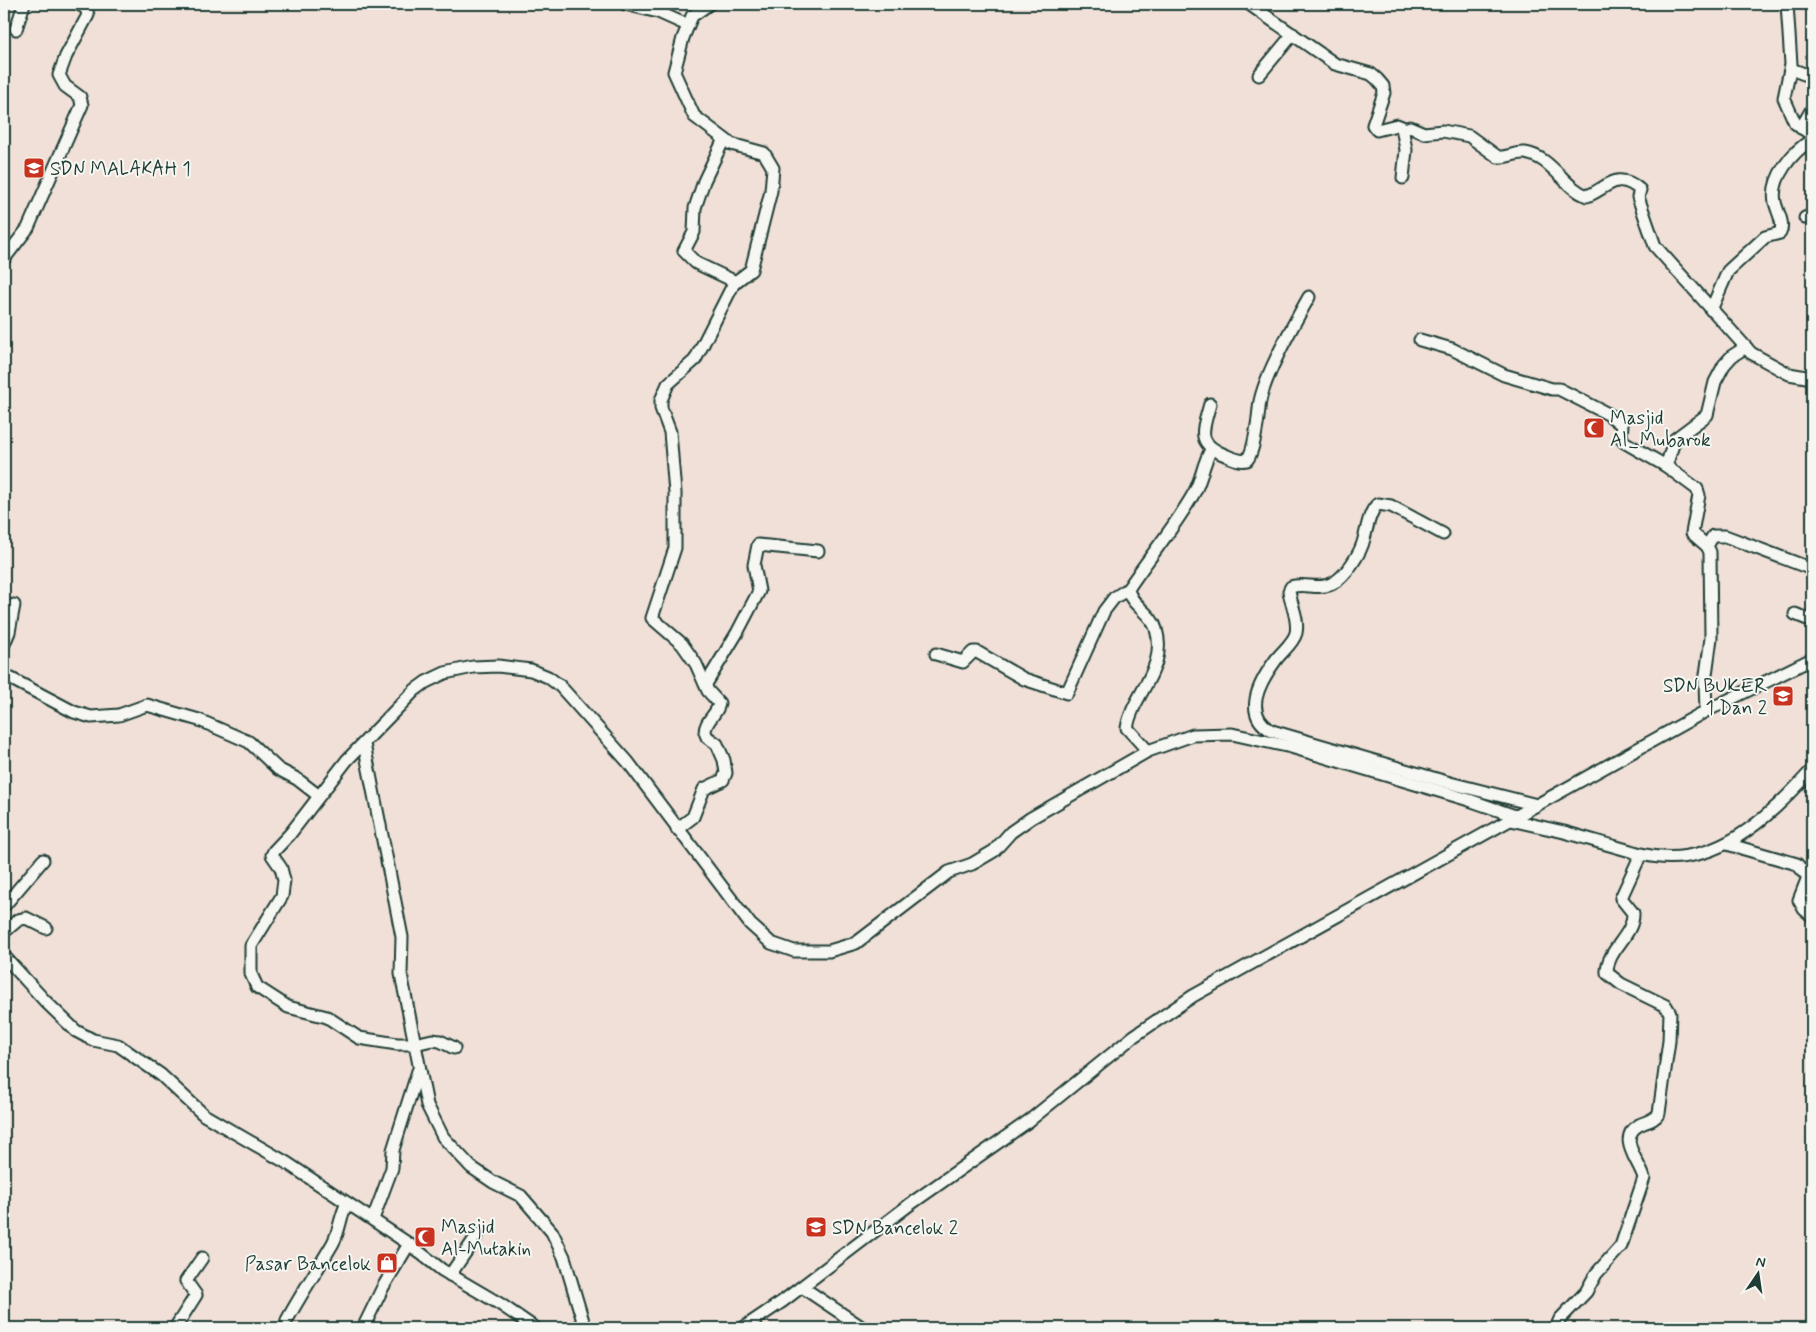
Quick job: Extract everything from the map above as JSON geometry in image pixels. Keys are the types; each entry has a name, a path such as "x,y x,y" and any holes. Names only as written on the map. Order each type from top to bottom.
{"street":[{"path":"16,29 24,4"},
{"path":"4,259 28,228 82,105 80,97 65,86 59,76 66,56 88,15 88,11 78,4"},
{"path":"625,4 658,12 687,25"},
{"path":"681,826 696,811 700,794 704,789 723,780 726,773 720,750 705,732 705,728 719,706 717,698 708,691 696,664 677,638 652,618 675,548 675,493 670,432 661,408 661,400 668,384 695,360 721,306 736,282 751,270 771,191 774,168 764,154 738,147 724,139 694,116 676,79 674,72 687,25 693,14 710,4"},
{"path":"1249,4 1335,64 1371,74 1377,79 1383,86 1384,93 1383,101 1374,119 1374,128 1385,129 1397,125 1403,130 1406,150 1403,178"},
{"path":"1787,4 1790,68 1784,86 1784,98 1795,123 1812,135"},
{"path":"1259,75 1293,34"},
{"path":"1790,68 1812,77"},
{"path":"1801,128 1812,109"},
{"path":"1403,130 1410,126 1427,133 1443,131 1468,136 1501,157 1524,153 1532,155 1553,168 1564,182 1587,196 1610,182 1621,181 1636,187 1640,190 1638,197 1655,246 1711,310 1751,353 1782,371 1800,377 1812,378"},
{"path":"724,139 704,182 695,208 694,232 684,251 696,263 736,282"},
{"path":"1711,310 1728,271 1765,237 1780,233 1782,226 1775,196 1780,179 1788,160 1812,140"},
{"path":"1210,404 1203,437 1211,450 1243,462 1250,458 1258,427 1259,408 1268,378 1308,297"},
{"path":"1420,340 1452,349 1504,375 1552,389 1559,389 1570,394 1618,420 1622,425 1621,436 1624,442 1666,466 1698,489 1699,495 1692,534 1707,546 1710,552 1711,638 1705,682 1706,711"},
{"path":"1666,466 1675,439 1707,415 1714,382 1724,365 1732,356 1746,347"},
{"path":"936,654 963,662 973,652 977,652 1024,679 1067,693 1104,611 1114,598 1128,589 1172,529 1194,493 1211,450"},
{"path":"1442,534 1391,506 1378,504 1373,511 1362,546 1335,582 1320,586 1300,584 1291,587 1289,595 1296,631 1294,638 1275,661 1260,686 1256,699 1257,718 1263,726 1440,780 1524,813 1564,832 1641,854 1662,858 1682,858 1727,844 1752,828 1812,770"},
{"path":"1707,546 1713,536 1725,536 1812,569"},
{"path":"706,684 737,633 759,591 754,565 758,545 818,551"},
{"path":"1128,589 1131,597 1154,622 1158,643 1154,670 1127,724 1127,730 1146,750"},
{"path":"4,644 9,632 14,605"},
{"path":"1795,614 1812,621"},
{"path":"743,1328 802,1287 909,1205 1038,1114 1134,1036 1193,996 1706,711 1812,659"},
{"path":"454,1048 440,1041 397,1044 359,1038 327,1017 288,1007 257,987 251,974 251,946 282,896 283,871 272,855 317,795 347,760 415,690 445,673 473,667 531,670 548,677 560,686 628,762 681,826 750,924 764,938 782,948 794,951 830,951 856,943 950,872 977,861 994,851 1018,826 1146,750 1194,735 1214,734 1250,737 1460,797 1524,813"},
{"path":"4,675 74,712 91,717 119,715 147,705 194,718 249,742 278,769 303,783 317,795"},
{"path":"364,744 402,937 401,974 423,1042 419,1068 393,1150 392,1168 373,1219"},
{"path":"1727,844 1800,866 1808,877 1800,900 1804,909 1812,916"},
{"path":"1556,1328 1560,1320 1586,1292 1596,1274 1621,1246 1644,1178 1630,1149 1630,1136 1633,1129 1656,1118 1662,1102 1663,1074 1669,1041 1668,1008 1614,980 1607,970 1632,923 1633,914 1621,898 1641,854"},
{"path":"4,906 43,860"},
{"path":"4,932 18,920 26,918 46,928"},
{"path":"4,956 45,1001 76,1031 93,1040 118,1045 161,1075 204,1115 287,1163 373,1219 450,1275 500,1304 535,1328"},
{"path":"419,1068 427,1105 443,1137 471,1167 493,1182 521,1196 552,1232 564,1256 585,1328"},
{"path":"287,1320 333,1243 341,1226 342,1216 347,1203"},
{"path":"450,1275 478,1234"},
{"path":"363,1328 383,1287 409,1244"},
{"path":"174,1328 196,1295 186,1281 202,1258"},
{"path":"802,1287 863,1328"}],"place":[{"name":"SDN MALAKAH 1","path":"34,168"},
{"name":"Masjid Al_Mubarok","path":"1594,428"},
{"name":"SDN BUKER 1 Dan 2","path":"1783,696"},
{"name":"SDN Bancelok 2","path":"816,1227"},
{"name":"Masjid Al-Mutakin","path":"425,1237"},
{"name":"Pasar Bancelok","path":"387,1263"}]}
